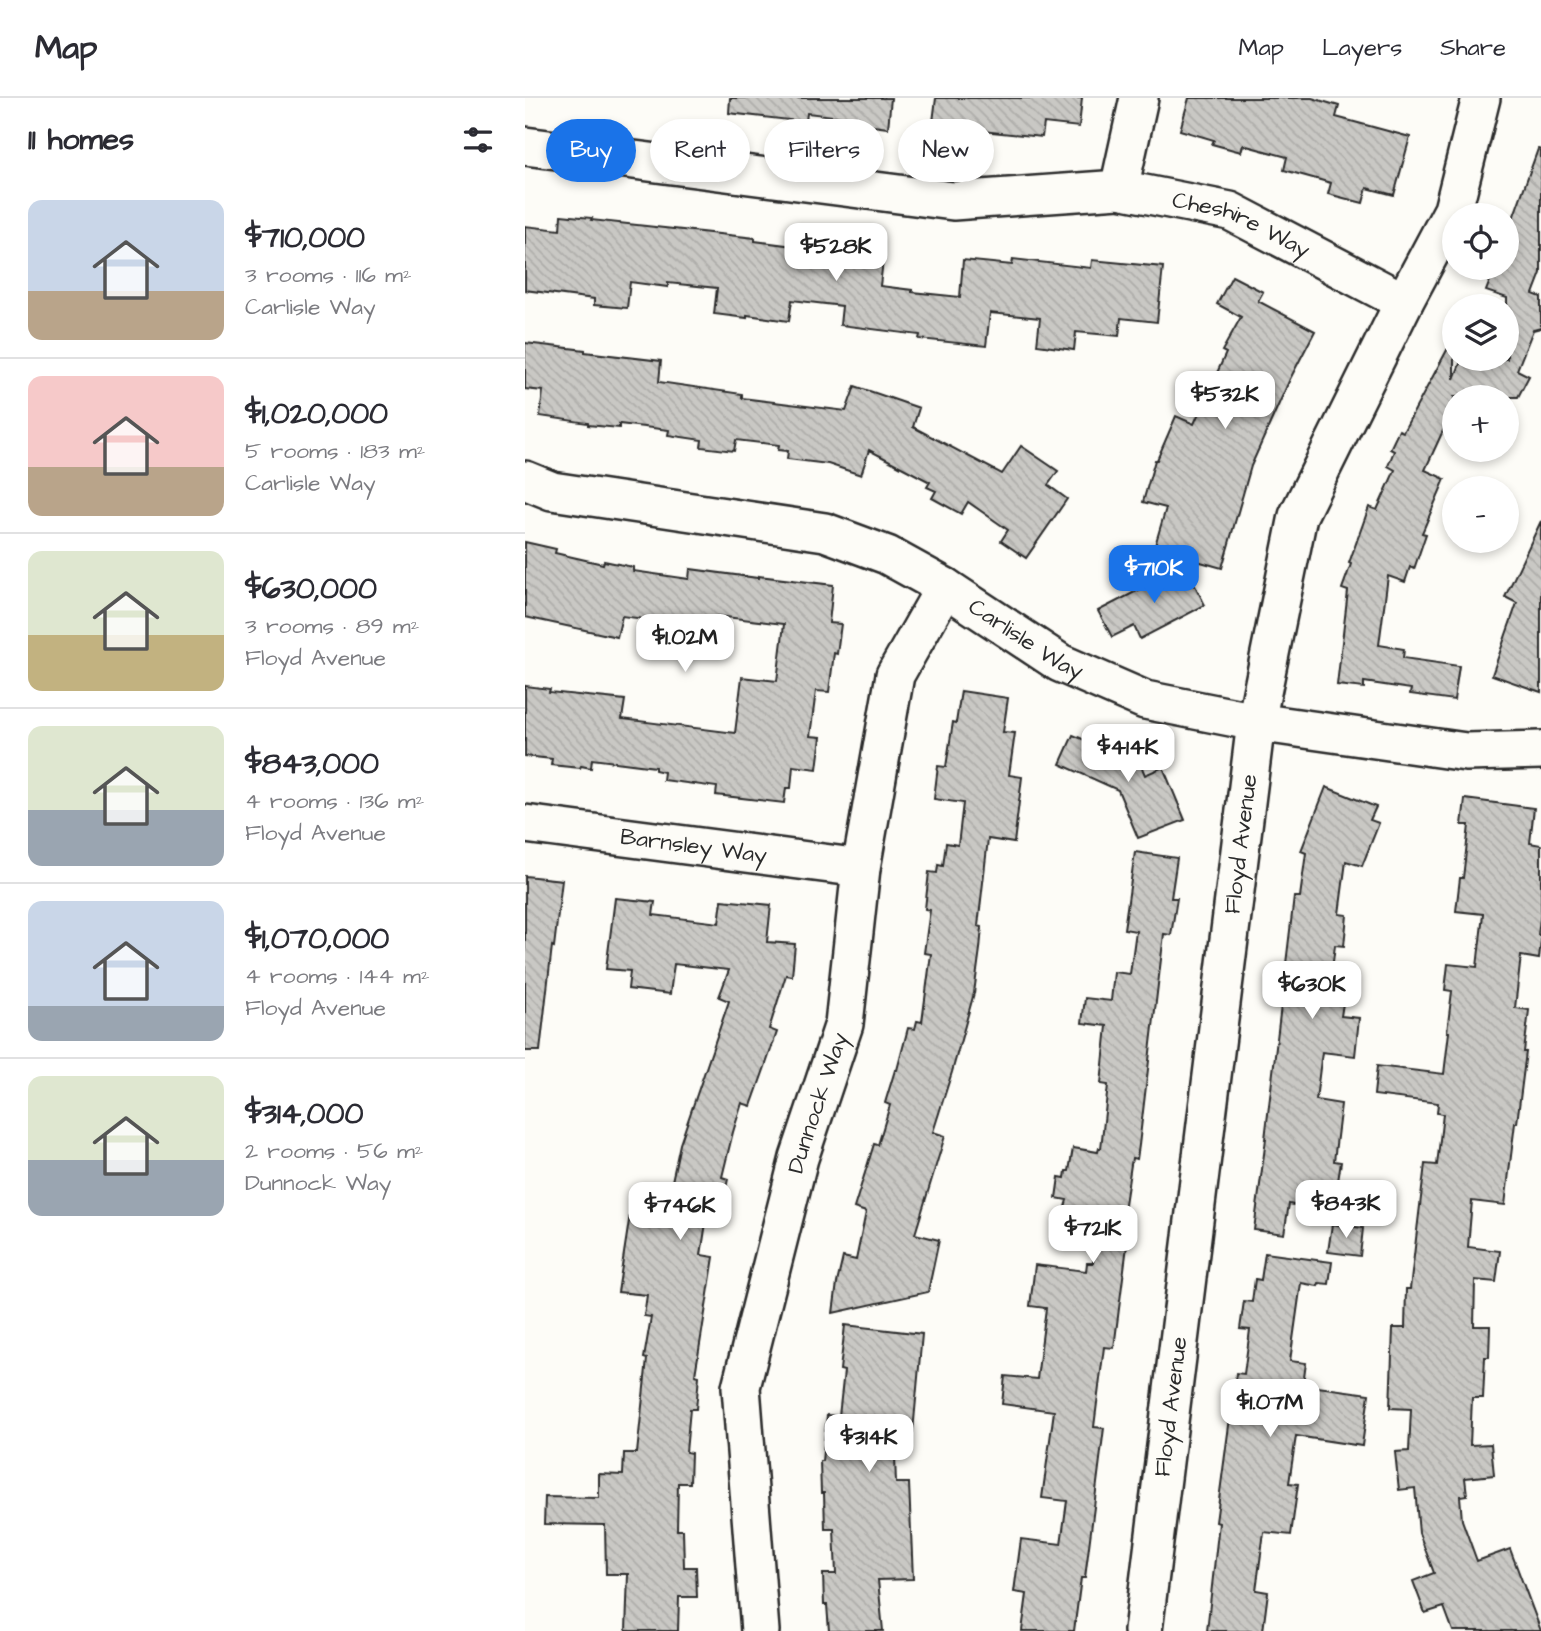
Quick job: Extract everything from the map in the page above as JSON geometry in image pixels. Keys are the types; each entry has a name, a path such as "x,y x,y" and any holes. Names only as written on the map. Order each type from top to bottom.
{"street":[{"path":"1119,189 1139,98"},
{"name":"Floyd Avenue","path":"1143,1631 1256,722 1298,516 1404,302 1453,210 1481,98"},
{"name":"Cheshire Way","path":"525,146 953,201 1119,189 1230,211 1404,302"},
{"name":"Carlisle Way","path":"525,480 552,491 825,531 887,555 945,587 1061,663 1145,701 1256,722 1466,752 1541,750"},
{"name":"Dunnock Way","path":"760,1631 741,1387 799,1158 844,1024 861,868 895,675 945,587"},
{"name":"Barnsley Way","path":"525,824 861,868"}],"building":[{"path":"730,98 891,98 888,128 884,127 884,119 852,119 807,113 806,119 780,119 729,113"},
{"path":"936,98 1082,98 1079,127 1044,123 1042,137 994,132 994,119 933,119"},
{"path":"1189,98 1312,98 1339,106 1336,117 1410,137 1394,195 1367,188 1363,203 1328,194 1331,183 1284,170 1287,157 1243,145 1241,152 1212,144 1214,140 1180,130"},
{"path":"1538,149 1541,150 1541,273 1533,294 1541,297 1541,328 1533,330 1519,365 1519,294 1495,294 1486,291 1490,280 1519,280 1519,203"},
{"path":"561,215 755,238 755,241 849,253 849,248 884,252 880,286 960,297 963,260 1012,265 1013,259 1091,268 1092,260 1163,267 1157,322 1121,318 1119,336 1076,332 1074,350 1037,345 1040,318 990,313 986,346 919,339 920,335 840,325 842,306 792,300 789,321 714,314 717,288 668,283 668,287 630,282 627,308 594,305 594,299 525,290 525,226 560,230"},
{"path":"1232,276 1263,292 1258,301 1315,331 1251,466 1222,568 1154,549 1166,508 1143,502 1155,460 1176,416 1194,424 1226,353 1222,351 1241,317 1217,304"},
{"path":"525,343 661,361 659,382 742,394 742,398 846,411 855,386 919,408 913,427 1002,474 1021,446 1058,471 1048,485 1067,499 1026,558 1001,541 1008,530 968,502 961,514 932,498 936,491 927,487 930,482 869,450 861,475 828,464 787,459 788,451 778,450 779,445 736,440 734,451 701,447 702,440 668,435 669,430 619,424 619,428 588,425 540,416 543,391 525,389"},
{"path":"1442,359 1442,371 1454,371 1454,379 1457,371 1519,371 1529,376 1519,395 1519,385 1442,385 1442,433 1425,470 1442,478 1442,486 1422,533 1426,534 1414,569 1410,567 1405,582 1388,576 1379,645 1404,649 1403,658 1459,666 1454,700 1410,694 1411,689 1364,682 1364,688 1337,685 1348,591 1342,589 1369,507 1377,510 1395,470 1388,466 1394,451 1390,449 1399,430 1403,432"},
{"path":"1541,521 1541,692 1492,675 1517,603 1505,597"},
{"path":"525,542 556,549 555,553 603,564 604,561 633,567 633,571 689,579 690,569 833,585 829,623 841,624 829,692 816,691 810,736 821,737 817,769 793,766 791,788 786,788 784,803 716,795 717,787 663,780 664,772 655,770 655,767 592,759 591,768 580,768 551,765 552,759 525,756 525,686 550,689 549,692 625,700 622,719 735,733 742,677 777,681 784,624 717,616 713,638 681,634 682,624 622,616 617,637 525,617"},
{"path":"1185,566 1205,605 1140,639 1134,626 1112,637 1098,611"},
{"path":"961,691 1008,698 1003,732 1015,733 1009,775 1022,777 1014,843 988,839 974,993 933,1132 945,1136 915,1234 939,1240 928,1292 833,1313 843,1257 856,1260 866,1212 854,1208 874,1144 878,1145 890,1105 885,1103 895,1070 908,1028 915,1029 917,1021 922,1022 931,954 924,953 930,910 925,909 929,872 937,873 938,865 943,866 946,843 958,845 963,803 934,799 938,766 946,767"},
{"path":"1073,735 1111,751 1113,746 1137,756 1145,775 1163,767 1185,820 1138,838 1118,790 1060,764"},
{"path":"1326,787 1376,807 1370,820 1379,823 1362,866 1346,861 1339,914 1347,915 1344,946 1335,945 1329,995 1344,997 1341,1016 1359,1018 1355,1056 1322,1052 1316,1100 1341,1104 1334,1161 1341,1162 1333,1213 1289,1204 1284,1234 1254,1230 1294,897 1300,897 1306,853 1301,851"},
{"path":"1465,799 1534,808 1530,843 1541,845 1539,959 1521,956 1515,1008 1529,1010 1526,1052 1505,1205 1472,1201 1468,1247 1500,1251 1496,1282 1475,1280 1474,1326 1490,1326 1483,1398 1472,1398 1470,1445 1491,1444 1494,1475 1465,1478 1467,1495 1460,1496 1462,1520 1477,1561 1510,1549 1541,1631 1453,1631 1444,1607 1425,1613 1413,1581 1434,1573 1419,1533 1415,1488 1399,1490 1395,1452 1409,1451 1411,1409 1390,1408 1393,1328 1405,1328 1406,1289 1410,1289 1425,1164 1437,1165 1443,1114 1437,1113 1438,1103 1374,1095 1377,1066 1444,1074 1452,991 1445,990 1448,964 1477,967 1483,914 1456,911 1469,825 1462,825"},
{"path":"1135,852 1177,858 1171,898 1177,898 1171,935 1164,934 1137,1159 1132,1158 1120,1237 1128,1238 1114,1348 1104,1347 1094,1427 1104,1428 1085,1578 1081,1578 1074,1631 1022,1631 1027,1594 1014,1592 1021,1539 1061,1544 1067,1501 1042,1498 1054,1411 1002,1404 1005,1376 1037,1379 1046,1308 1030,1306 1035,1265 1086,1271 1087,1263 1093,1263 1099,1212 1065,1207 1067,1200 1056,1198 1059,1177 1065,1178 1066,1171 1069,1171 1073,1148 1098,1152 1101,1148 1108,1085 1101,1084 1107,1026 1082,1023 1085,998 1111,1001 1114,972 1130,974 1136,931 1124,929"},
{"path":"525,876 562,880 540,1051 525,1051"},
{"path":"615,898 655,902 653,915 719,923 722,900 771,905 767,942 795,944 792,976 786,975 769,1029 777,1032 751,1106 742,1103 733,1132 722,1177 728,1179 721,1212 708,1210 701,1255 714,1257 695,1375 699,1376 696,1409 690,1409 686,1452 691,1453 690,1483 678,1483 677,1530 683,1530 684,1567 696,1567 697,1597 679,1597 678,1631 626,1631 628,1574 606,1574 605,1525 544,1524 545,1497 599,1498 599,1474 623,1475 624,1453 637,1453 647,1359 644,1358 651,1317 644,1316 647,1295 618,1292 631,1208 665,1214 680,1144 729,1001 719,997 729,970 674,964 670,994 628,989 630,971 606,969"},
{"path":"1332,1224 1363,1228 1360,1256 1328,1252"},
{"path":"1265,1253 1332,1262 1329,1284 1319,1283 1318,1286 1301,1283 1290,1361 1306,1363 1303,1385 1369,1394 1362,1446 1296,1436 1289,1483 1298,1484 1291,1535 1264,1532 1256,1590 1268,1592 1263,1631 1207,1631 1219,1523 1216,1522 1236,1373 1244,1374 1250,1330 1240,1329 1244,1301 1252,1302 1255,1279 1261,1280"},
{"path":"845,1325 922,1334 913,1432 894,1430 896,1483 909,1483 913,1579 878,1580 883,1631 829,1631 827,1605 824,1605 823,1574 836,1574 834,1529 825,1529 820,1461 827,1415 839,1416"}]}
